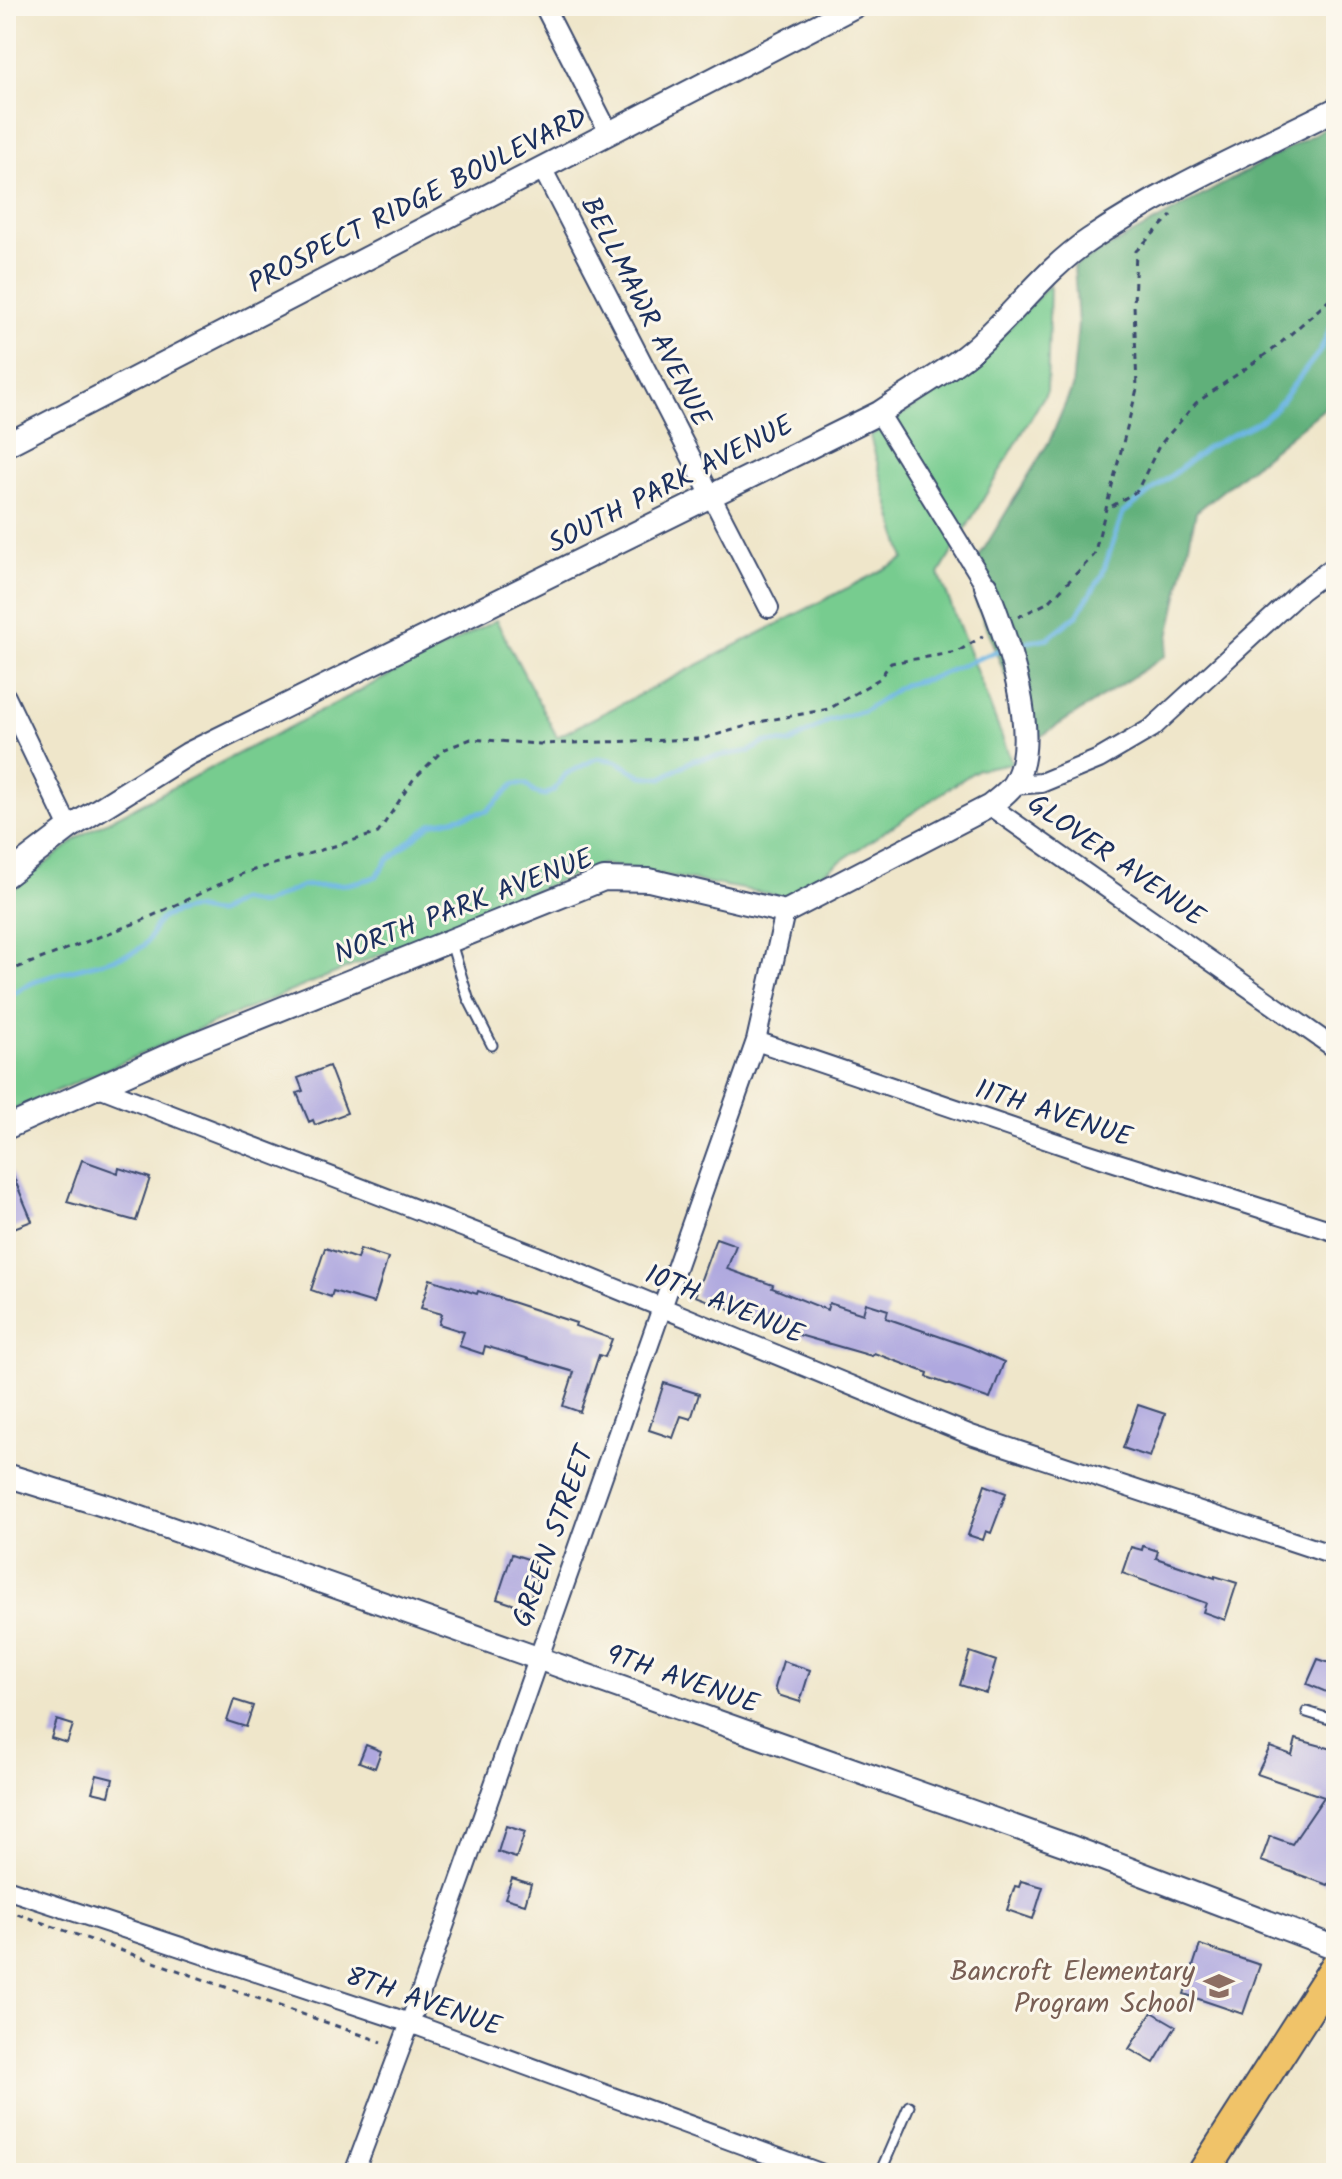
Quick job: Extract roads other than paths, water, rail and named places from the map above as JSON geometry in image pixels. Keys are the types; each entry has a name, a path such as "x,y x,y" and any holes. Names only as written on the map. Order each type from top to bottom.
{"main road":[{"path":"1203,2173 1336,1966"}],"street":[{"path":"544,6 609,133"},
{"name":"PROSPECT RIDGE BOULEVARD","path":"6,445 855,6"},
{"name":"SOUTH PARK AVENUE","path":"6,876 69,828 188,754 543,580 709,494 879,413 965,356 1063,260 1088,240 1152,202 1336,109"},
{"name":"BELLMAWR AVENUE","path":"542,168 769,608"},
{"name":"GLOVER AVENUE","path":"879,413 986,586 1002,630 1022,703 1024,751 1013,785 990,806 1336,1049"},
{"path":"1013,785 1041,783 1099,759 1152,728 1301,591 1336,565"},
{"path":"6,697 69,828"},
{"path":"785,912 990,806"},
{"name":"NORTH PARK AVENUE","path":"6,1128 189,1046 604,879 649,880 785,912"},
{"name":"GREEN STREET","path":"354,2173 410,2023 756,1041 785,912"},
{"name":"11TH AVENUE","path":"756,1041 1086,1153 1336,1232"},
{"name":"10TH AVENUE","path":"99,1087 537,1256 971,1435 1336,1556"},
{"name":"9TH AVENUE","path":"6,1475 113,1508 1066,1845 1336,1948"},
{"name":"8TH AVENUE","path":"6,1889 410,2023 820,2173"}],"lane":[{"path":"450,940 468,998 492,1045"},
{"path":"1307,1712 1336,1721"},
{"path":"880,2173 909,2106"}],"waterway":[{"path":"1013,645 1048,638 1077,615 1102,575 1123,513 1208,447 1260,421 1274,410 1320,351 1336,316"},
{"path":"6,999 20,989 51,976 133,952 146,943 160,920 175,913 191,909 218,913 239,900 262,904 302,886 348,884 377,876 387,861 431,824 487,811 515,784 526,784 534,792 545,795 554,790 566,774 598,758 616,761 642,776 662,778 693,760 750,751 766,742 790,743 830,720 864,711 903,685 931,678 1004,648"}],"place":[{"name":"Bancroft Elementary Program School","path":"1219,1986"}]}
